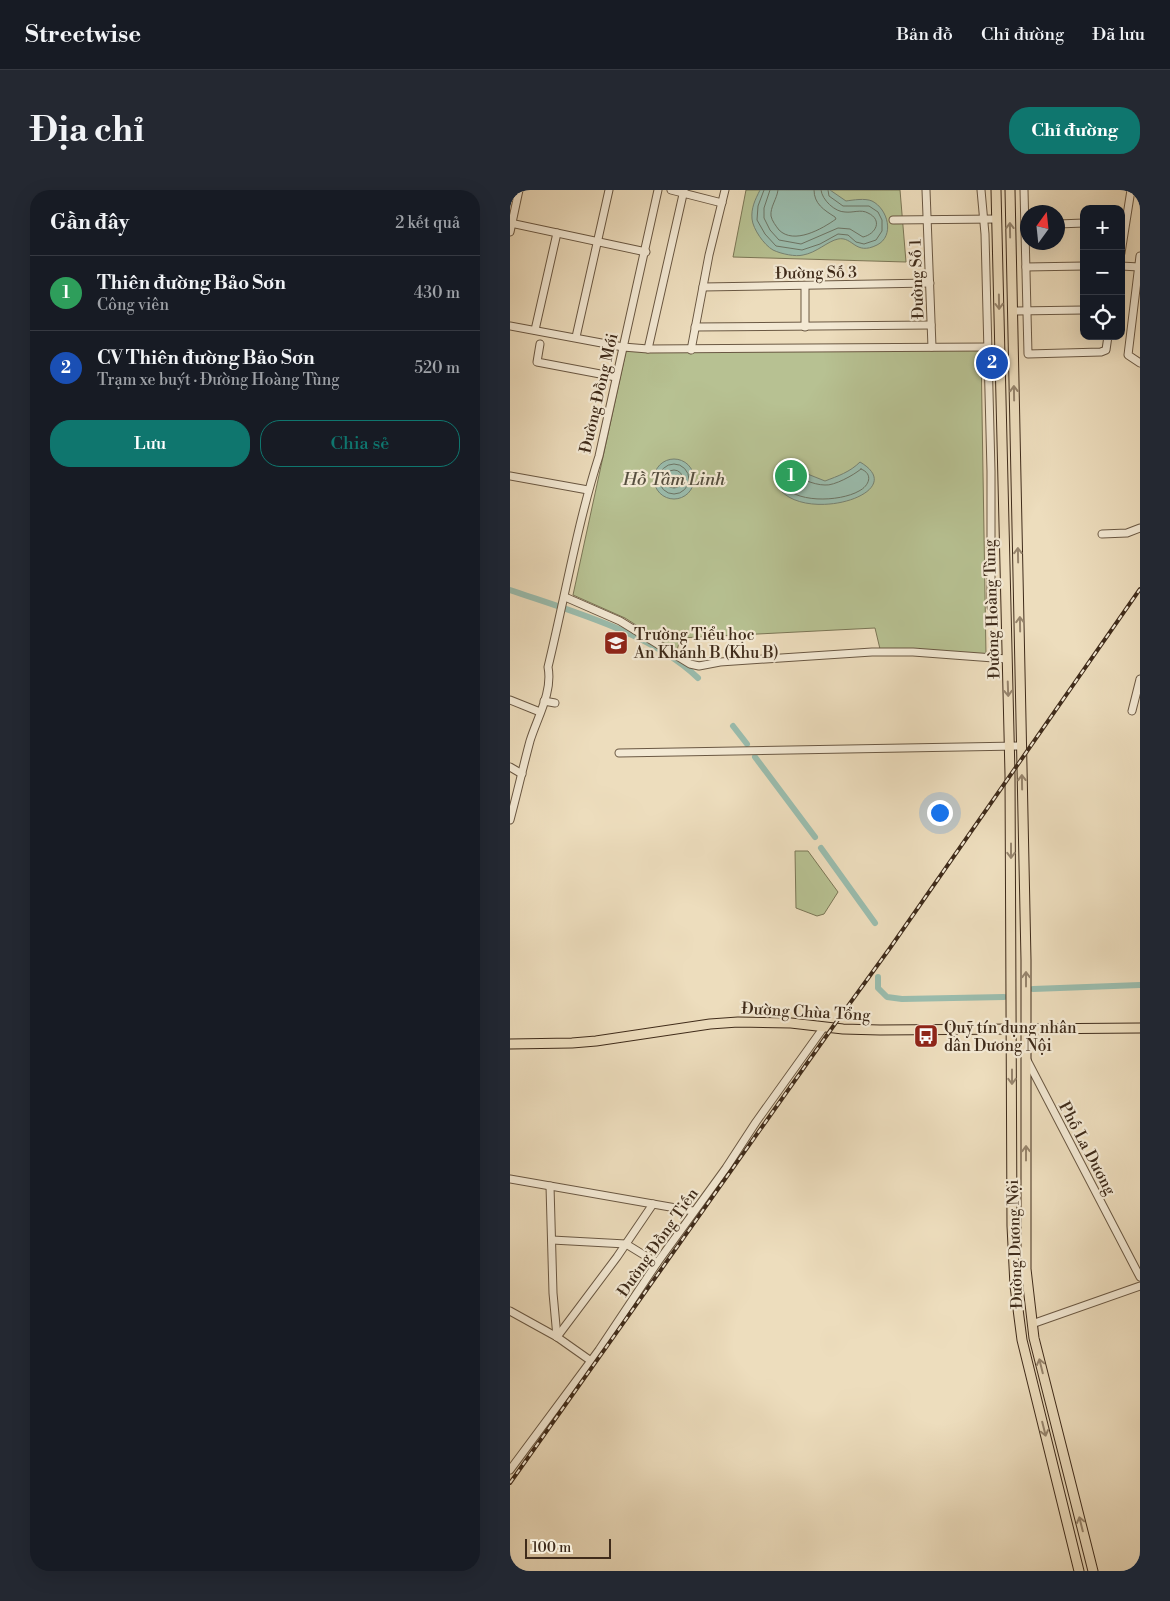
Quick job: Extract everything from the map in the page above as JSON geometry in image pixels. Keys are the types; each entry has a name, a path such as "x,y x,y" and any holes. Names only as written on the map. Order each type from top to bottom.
{"main road":[{"name":"Đường Hoàng Tùng","path":"996,190 1009,746 1011,1028"},
{"name":"Đường Hoàng Tùng","path":"1010,190 1026,1028"},
{"path":"1002,490 1016,489"},
{"path":"1005,605 1019,604"},
{"name":"Đường Chùa Tổng","path":"510,1044 596,1041 710,1024 738,1022 791,1023 880,1030 1140,1028"},
{"name":"Đường Dương Nội","path":"1011,1028 1012,1226 1015,1286 1020,1327 1079,1571"},
{"name":"Đường Dương Nội","path":"1026,1028 1026,1269 1032,1324 1093,1571"},
{"path":"1020,1327 1032,1324"}],"street":[{"path":"510,232 519,190"},
{"path":"576,337 609,190"},
{"name":"Đường Đồng Mới","path":"510,820 550,676 548,667 588,490 599,456 646,252 658,190"},
{"path":"671,190 683,191 722,202"},
{"path":"691,350 725,190"},
{"path":"893,220 927,220 926,190"},
{"path":"982,190 991,475 991,607"},
{"path":"1024,190 1025,205"},
{"path":"1125,217 1131,190"},
{"path":"648,349 683,191"},
{"name":"Đường Số 1","path":"932,347 927,220 997,219"},
{"path":"511,223 646,252"},
{"path":"1065,224 1080,223"},
{"path":"535,330 557,233"},
{"path":"1026,250 1028,354 1101,352 1106,350 1107,340"},
{"path":"1140,256 1128,355 1140,363"},
{"path":"1026,267 1080,266"},
{"path":"1125,266 1139,267"},
{"name":"Đường Số 3","path":"703,287 930,283"},
{"path":"805,286 805,327"},
{"path":"1012,311 1080,310"},
{"path":"695,327 931,325"},
{"path":"510,326 623,347 648,349 987,347"},
{"path":"540,344 537,362 616,377"},
{"path":"991,475 1002,474"},
{"path":"510,476 588,490"},
{"path":"1102,534 1127,533 1140,528"},
{"path":"564,603 620,621 667,655 699,666 720,662 872,652 913,652 1007,659"},
{"path":"1132,711 1140,679"},
{"path":"510,700 540,712"},
{"path":"544,701 556,704"},
{"path":"619,753 1021,746"},
{"path":"510,767 522,774"},
{"name":"Đường Đồng Tiến","path":"510,1470 591,1361 693,1211 726,1168 756,1122 824,1027"},
{"name":"Phố La Dương","path":"1026,1058 1140,1277"},
{"path":"510,1179 693,1211"},
{"path":"550,1186 557,1337"},
{"path":"557,1337 654,1204"},
{"path":"552,1240 626,1244 657,1263"},
{"path":"1032,1324 1140,1286"},
{"path":"510,1311 557,1337 591,1361"}],"green space":[{"path":"746,190 900,190 906,262 733,257"},
{"path":"981,350 986,655 880,649 875,628 680,638 677,651 625,618 573,595 626,351"},
{"path":"795,851 808,851 838,892 824,914 817,916 796,908"}],"water":[{"path":"760,190 830,190 846,201 869,200 878,205 882,210 888,229 883,241 870,248 859,247 847,240 838,239 813,252 800,256 784,254 770,248 763,241 753,223 753,208"},
{"name":"Hồ Tâm Linh","path":"678,459 685,462 691,468 694,479 693,487 685,496 678,499 670,499 663,496 655,487 654,475 657,468 666,460"},
{"path":"790,462 795,469 825,481 848,471 860,462 873,474 873,485 863,495 846,501 825,504 804,503 787,496 775,482 780,470"}],"waterway":[{"path":"510,590 584,615 634,636 679,662 698,678"},
{"path":"733,726 747,744"},
{"path":"755,757 815,837"},
{"path":"821,848 875,923"},
{"path":"878,977 878,988 887,997 902,999 1004,997"},
{"path":"1033,989 1140,985"}],"railway":[{"path":"510,1483 890,948 1140,589"}],"place":[{"name":"CV Thiên đường Bảo Sơn","path":"992,363"},
{"name":"Thiên đường Bảo Sơn","path":"791,476"},
{"name":"Trường Tiểu học An Khánh B (Khu B)","path":"616,643"},
{"name":"Quỹ tín dụng nhân dân Dương Nội","path":"926,1036"}]}
